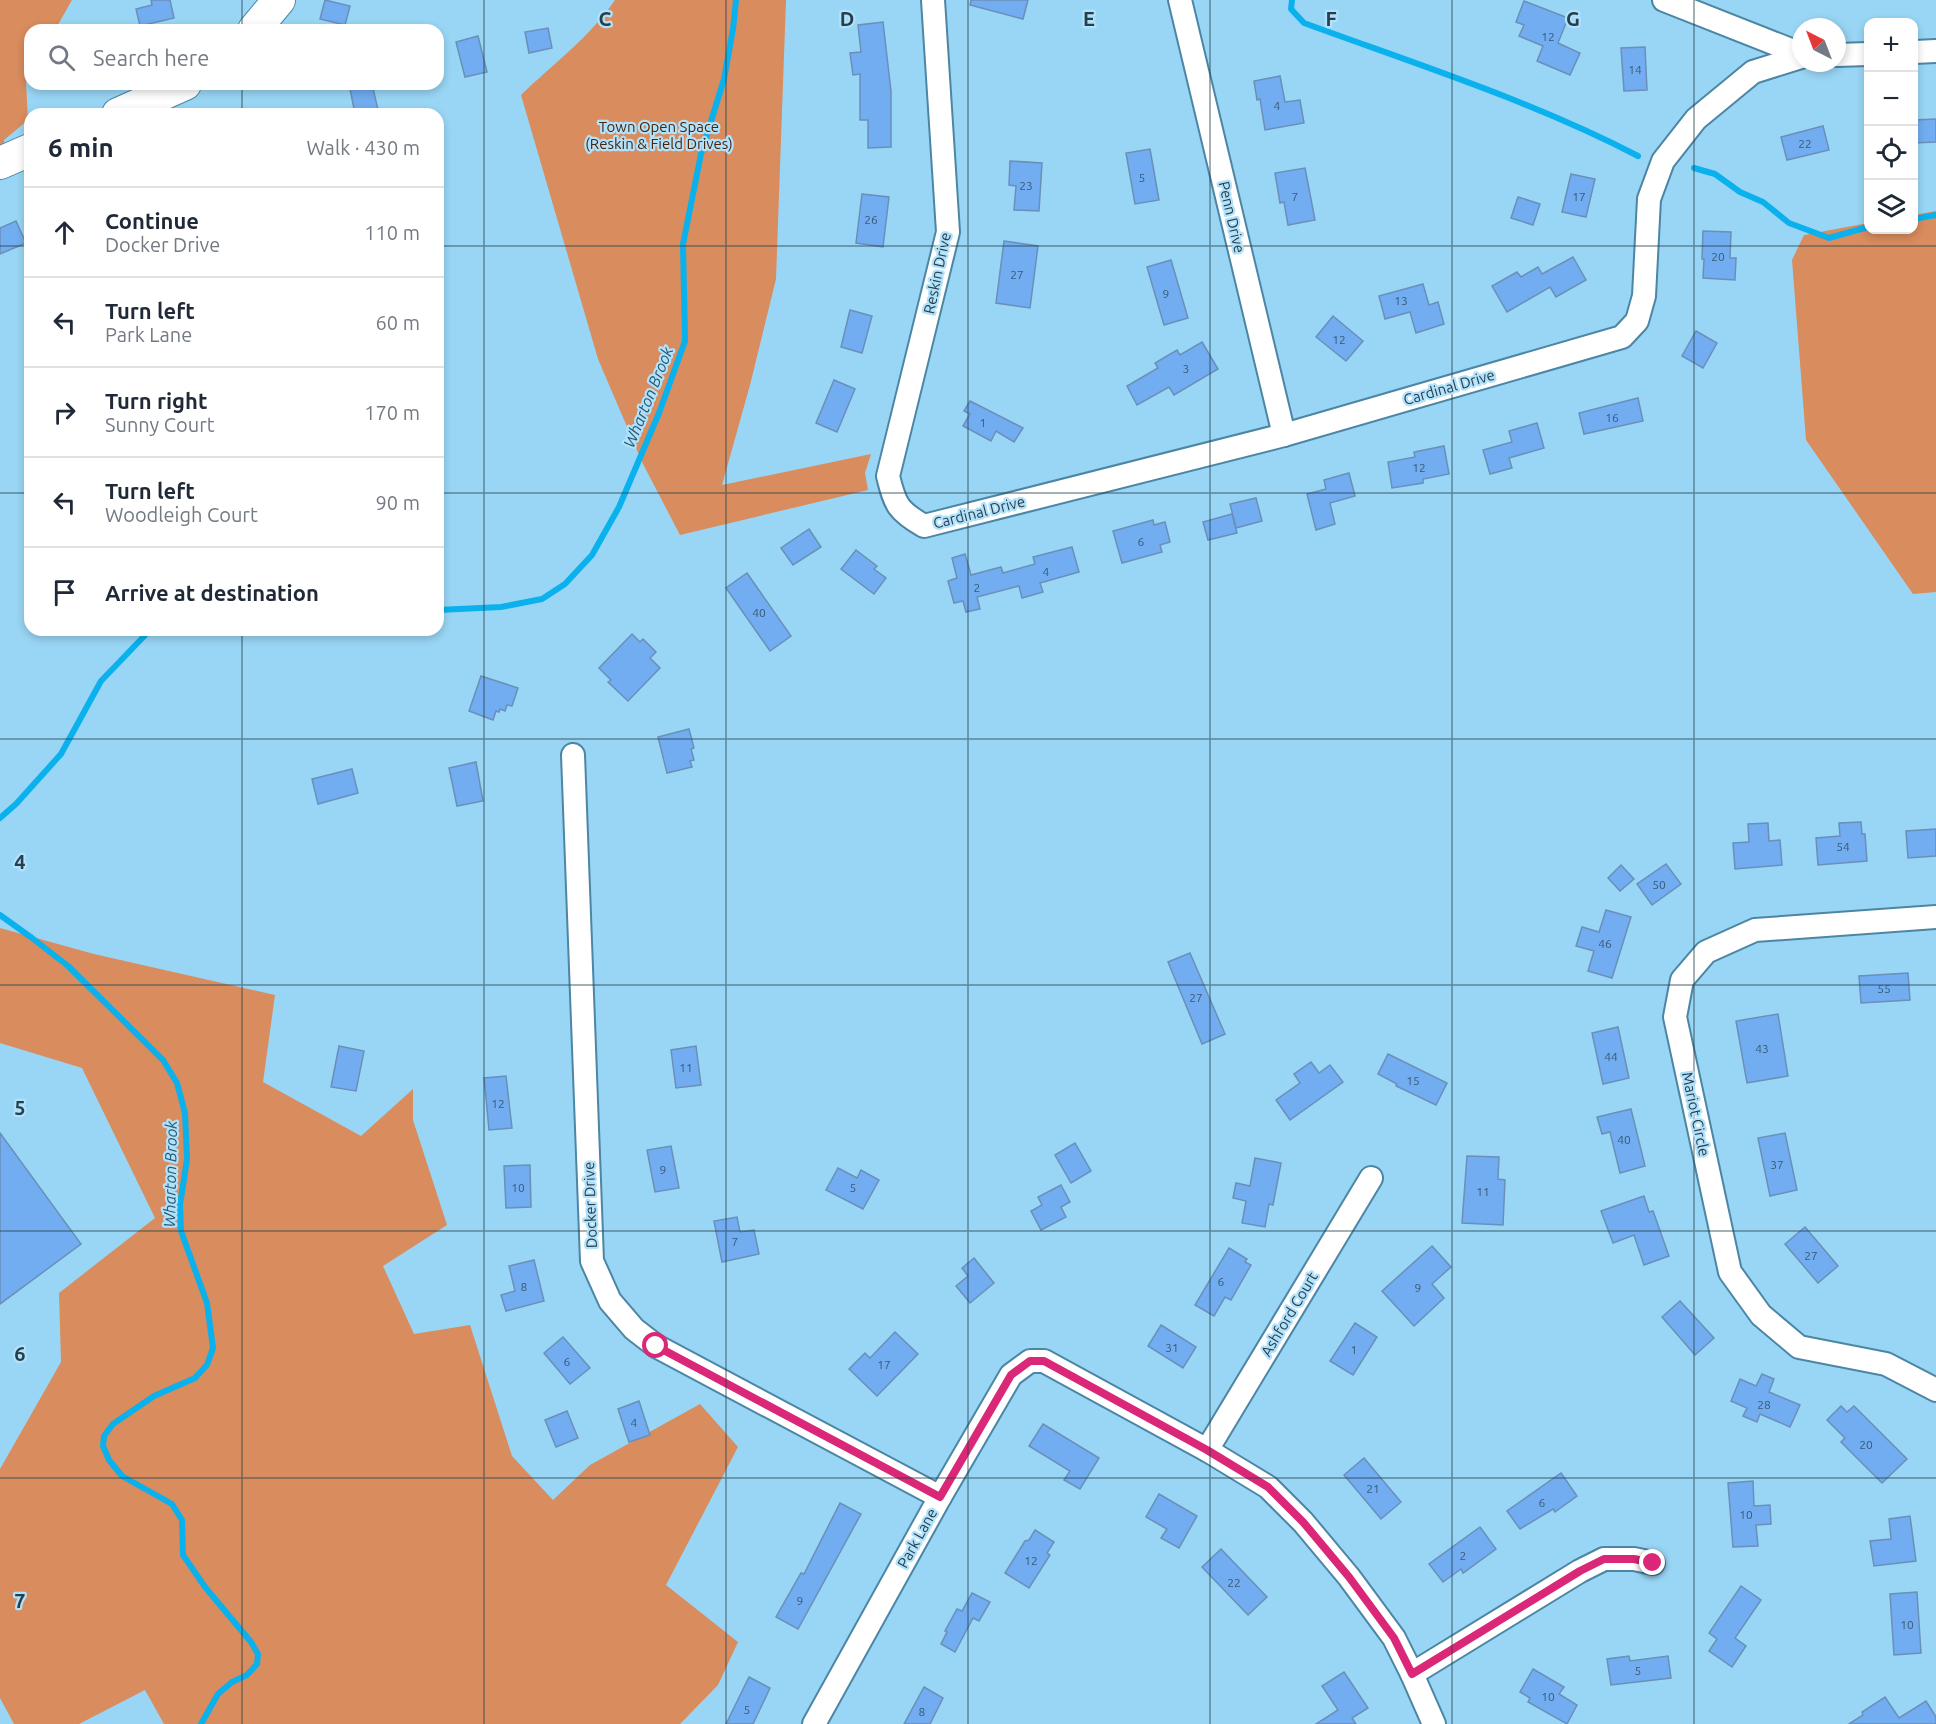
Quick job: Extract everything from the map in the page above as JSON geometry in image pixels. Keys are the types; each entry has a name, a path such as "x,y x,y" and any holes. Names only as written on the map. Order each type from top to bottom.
{"main road":[{"path":"259,24 279,0"},
{"path":"131,108 172,90"},
{"path":"0,163 24,153"}],"street":[{"name":"Reskin Drive","path":"924,526 907,516 894,501 888,476 948,232 933,0"},
{"name":"Penn Drive","path":"1180,0 1284,435"},
{"path":"1664,0 1792,52"},
{"path":"1918,52 1936,51"},
{"path":"1846,55 1864,54"},
{"name":"Cardinal Drive","path":"924,526 1284,435 1622,337 1637,321 1644,296 1649,199 1663,161 1696,119 1753,72 1792,59"},
{"name":"Docker Drive","path":"573,755 592,1261 610,1301 634,1329 656,1346 940,1497"},
{"name":"Mariot Circle","path":"1936,917 1755,930 1706,952 1682,980 1675,1017 1730,1272 1761,1315 1799,1347 1886,1364 1936,1390"},
{"name":"Ashford Court","path":"1207,1450 1371,1178"},
{"name":"Park Lane","path":"814,1724 940,1497 1011,1375 1030,1361 1044,1361 1207,1450"},
{"path":"1207,1450 1268,1487 1303,1522 1349,1577 1394,1638 1434,1724"},
{"path":"1412,1674 1580,1571 1604,1559 1634,1559 1653,1563"}],"green space":[{"path":"0,0 72,0 58,24 24,24 24,90 26,90 27,108 24,108 24,123 4,140 4,145 0,146"},
{"name":"Town Open Space (Reskin & Field Drives)","path":"615,0 786,0 776,279 722,485 871,454 865,473 868,490 680,535 643,464 598,359 521,95 583,38"},
{"path":"1936,211 1936,592 1913,594 1806,440 1792,260 1804,235 1864,224 1864,234 1918,234 1918,214"},
{"path":"0,928 94,954 275,995 263,1082 361,1136 413,1089 413,1120 447,1225 383,1266 414,1334 470,1325 512,1456 553,1500 590,1465 700,1404 738,1447 666,1585 738,1642 718,1685 680,1724 164,1724 145,1690 79,1724 14,1724 0,1698 0,1469 61,1362 59,1293 155,1218 82,1068 0,1043"}],"building":[{"path":"151,0 170,0 174,18 140,24 136,9 152,5"},
{"path":"325,0 350,6 345,24 320,19"},
{"path":"971,0 1028,0 1023,19 970,5"},
{"path":"1524,1 1568,18 1558,43 1580,53 1570,75 1537,61 1543,46 1519,36 1524,25 1516,22"},
{"path":"883,22 891,91 891,147 868,148 868,120 860,120 860,74 853,75 850,53 861,52 858,25"},
{"path":"548,28 552,48 529,53 525,32"},
{"path":"478,36 487,72 465,77 456,42"},
{"path":"1645,47 1647,90 1624,91 1621,48"},
{"path":"1280,76 1285,102 1300,100 1304,123 1265,130 1260,99 1257,100 1254,81"},
{"path":"350,90 373,90 378,108 354,108"},
{"path":"1936,119 1936,142 1918,143 1918,120"},
{"path":"1823,126 1829,150 1787,160 1781,137"},
{"path":"1150,149 1159,200 1135,204 1126,153"},
{"path":"1010,161 1042,163 1039,211 1014,210 1016,186 1009,185"},
{"path":"1305,168 1315,220 1288,225 1284,202 1280,203 1275,173"},
{"path":"1571,174 1595,179 1586,217 1562,212"},
{"path":"862,194 889,197 883,247 856,243"},
{"path":"1518,197 1540,204 1533,225 1511,218"},
{"path":"16,221 24,244 0,254 0,228"},
{"path":"1703,231 1731,232 1730,258 1736,258 1735,280 1703,278"},
{"path":"1004,241 1038,246 1030,308 996,303"},
{"path":"1573,257 1586,280 1556,297 1550,287 1507,312 1492,286 1517,272 1521,277 1538,267 1542,274"},
{"path":"1171,260 1188,318 1164,325 1147,267"},
{"path":"1423,284 1429,305 1438,302 1444,324 1416,333 1410,312 1385,319 1379,296"},
{"path":"850,310 872,316 862,353 841,347"},
{"path":"1333,316 1363,341 1346,361 1316,337"},
{"path":"1696,331 1717,343 1703,368 1682,356"},
{"path":"1202,342 1218,369 1174,395 1169,387 1137,405 1127,386 1158,368 1155,363 1177,350 1180,355"},
{"path":"834,380 855,389 837,432 816,423"},
{"path":"1638,398 1643,421 1584,434 1579,413"},
{"path":"970,401 1023,428 1014,442 996,431 991,441 963,426 970,414 964,411"},
{"path":"1537,423 1544,448 1509,458 1512,468 1490,474 1483,450 1512,442 1509,431"},
{"path":"1444,446 1449,474 1423,479 1423,483 1392,488 1388,462 1415,457 1414,452"},
{"path":"1349,473 1355,496 1330,503 1335,524 1316,530 1307,494 1326,489 1324,480"},
{"path":"1256,498 1262,521 1236,528 1230,504"},
{"path":"1232,514 1237,533 1208,540 1203,522"},
{"path":"1153,520 1154,525 1165,522 1170,542 1160,545 1162,552 1122,563 1113,531"},
{"path":"809,529 821,547 793,565 781,548"},
{"path":"1072,547 1079,572 1040,583 1043,592 1022,598 1019,586 977,597 980,609 966,612 963,601 954,603 948,581 957,578 952,558 965,554 971,575 1001,567 1003,573 1035,564 1033,557"},
{"path":"856,550 877,566 874,569 886,578 874,594 841,569"},
{"path":"747,573 791,636 770,651 726,588"},
{"path":"632,634 640,642 643,639 656,652 650,658 660,668 628,701 608,682 611,680 599,668"},
{"path":"481,676 518,688 512,706 507,705 505,711 500,709 499,712 496,711 493,720 469,711"},
{"path":"689,729 694,748 691,749 694,760 690,761 692,767 667,773 658,737"},
{"path":"476,762 483,801 457,806 449,768"},
{"path":"352,769 358,793 318,804 312,779"},
{"path":"1861,822 1862,834 1865,834 1867,861 1818,865 1816,838 1840,836 1839,823"},
{"path":"1768,823 1769,841 1780,840 1782,865 1735,869 1733,843 1749,842 1748,824"},
{"path":"1936,829 1936,856 1908,858 1906,831"},
{"path":"1666,864 1681,884 1652,905 1637,884"},
{"path":"1621,865 1634,879 1620,891 1608,878"},
{"path":"1606,910 1631,917 1612,978 1588,971 1594,951 1576,946 1582,927 1599,932"},
{"path":"1190,953 1225,1034 1202,1044 1168,962"},
{"path":"1908,973 1910,1000 1861,1003 1859,976"},
{"path":"1778,1014 1788,1076 1747,1083 1736,1021"},
{"path":"1618,1027 1629,1078 1603,1084 1592,1033"},
{"path":"339,1046 364,1051 356,1091 331,1087"},
{"path":"696,1046 701,1085 676,1088 671,1050"},
{"path":"1388,1054 1447,1083 1436,1105 1396,1086 1397,1084 1378,1074"},
{"path":"1311,1062 1319,1073 1330,1065 1343,1082 1290,1120 1276,1100 1300,1083 1294,1074"},
{"path":"506,1076 512,1128 489,1130 484,1078"},
{"path":"1631,1109 1645,1166 1620,1173 1610,1132 1602,1134 1597,1117"},
{"path":"0,1133 81,1244 0,1304"},
{"path":"1785,1133 1797,1190 1770,1196 1758,1138"},
{"path":"1075,1143 1091,1171 1071,1183 1055,1155"},
{"path":"671,1146 679,1188 655,1192 647,1150"},
{"path":"1467,1156 1499,1157 1498,1179 1505,1180 1503,1225 1462,1223"},
{"path":"1255,1158 1281,1163 1273,1205 1269,1204 1265,1227 1242,1223 1246,1201 1233,1198 1236,1183 1250,1186"},
{"path":"530,1165 531,1207 506,1208 504,1166"},
{"path":"838,1168 857,1178 861,1170 879,1180 863,1209 826,1190"},
{"path":"1061,1185 1070,1202 1061,1207 1066,1217 1041,1230 1031,1211 1042,1205 1038,1197"},
{"path":"1644,1196 1649,1212 1653,1211 1669,1256 1644,1265 1634,1235 1613,1243 1601,1211"},
{"path":"737,1217 740,1232 754,1230 759,1254 722,1262 714,1221"},
{"path":"1805,1227 1838,1266 1818,1283 1785,1244"},
{"path":"1432,1246 1451,1267 1432,1284 1444,1298 1414,1326 1382,1291"},
{"path":"1229,1248 1247,1259 1245,1262 1251,1265 1231,1300 1225,1297 1214,1316 1195,1305"},
{"path":"974,1258 994,1283 970,1303 956,1286 968,1276 962,1268"},
{"path":"534,1260 544,1301 506,1311 501,1295 515,1291 509,1266"},
{"path":"1680,1301 1714,1338 1695,1355 1662,1317"},
{"path":"1355,1323 1377,1337 1353,1375 1330,1361"},
{"path":"1161,1325 1196,1347 1183,1368 1148,1346"},
{"path":"895,1332 918,1354 877,1396 849,1369 865,1353 870,1358"},
{"path":"563,1337 590,1368 570,1384 544,1353"},
{"path":"1762,1374 1774,1379 1769,1392 1800,1405 1790,1427 1760,1414 1757,1422 1743,1416 1747,1408 1731,1401 1740,1379 1756,1386"},
{"path":"639,1401 650,1435 629,1442 618,1409"},
{"path":"1841,1406 1847,1412 1854,1406 1907,1459 1882,1483 1841,1442 1845,1438 1827,1420"},
{"path":"567,1411 578,1438 556,1447 545,1420"},
{"path":"1043,1424 1099,1458 1080,1489 1064,1480 1070,1471 1029,1446"},
{"path":"1364,1458 1401,1502 1381,1519 1344,1475"},
{"path":"1561,1473 1577,1496 1555,1512 1553,1509 1520,1529 1507,1511"},
{"path":"1753,1481 1754,1506 1770,1505 1771,1524 1756,1525 1758,1546 1733,1547 1728,1483"},
{"path":"1159,1494 1197,1516 1179,1548 1161,1538 1167,1529 1146,1517"},
{"path":"840,1503 861,1514 798,1629 776,1617 801,1573 804,1574"},
{"path":"1910,1516 1916,1561 1874,1566 1870,1541 1891,1539 1889,1519"},
{"path":"1480,1527 1496,1549 1463,1573 1461,1569 1443,1582 1429,1564"},
{"path":"1035,1530 1054,1542 1047,1553 1050,1555 1029,1588 1005,1573 1025,1541 1029,1540"},
{"path":"1221,1549 1267,1597 1248,1615 1202,1567"},
{"path":"1741,1586 1761,1600 1735,1638 1746,1646 1732,1667 1709,1651 1717,1639 1709,1633"},
{"path":"1917,1592 1921,1653 1894,1655 1890,1594"},
{"path":"972,1593 990,1602 979,1621 973,1618 955,1652 941,1644 957,1609 962,1611"},
{"path":"1629,1656 1630,1661 1668,1656 1671,1678 1611,1685 1607,1659"},
{"path":"1533,1669 1564,1687 1559,1694 1577,1705 1567,1724 1528,1702 1530,1698 1520,1692"},
{"path":"1344,1672 1368,1708 1352,1718 1356,1724 1316,1724 1338,1710 1322,1686"},
{"path":"749,1677 770,1688 753,1724 726,1724"},
{"path":"924,1687 943,1698 930,1724 904,1724"},
{"path":"1885,1697 1899,1718 1926,1701 1936,1717 1936,1724 1849,1724 1863,1715 1862,1712"}],"waterway":[{"name":"Wharton Brook","path":"444,610 501,607 542,599 565,584 592,555 619,507 659,413 685,341 683,244 701,154 724,79 736,0"},
{"path":"1292,0 1291,9 1304,23 1515,101 1598,136 1638,156"},
{"path":"1694,168 1715,174 1740,192 1763,202 1789,223 1829,238 1864,228"},
{"path":"1918,218 1936,215"},
{"name":"Wharton Brook","path":"0,818 16,804 61,754 101,681 144,636"},
{"name":"Wharton Brook","path":"0,915 68,966 163,1060 177,1083 185,1113 187,1159 180,1205 181,1231 207,1303 213,1348 207,1365 195,1378 154,1396 113,1424 104,1436 103,1446 109,1460 122,1476 172,1504 182,1520 183,1555 258,1654 257,1664 247,1675 232,1682 218,1694 201,1724"}],"route":[{"path":"656,1346 940,1497 1011,1375 1030,1361 1044,1361 1207,1450 1268,1487 1303,1522 1349,1577 1394,1638 1412,1674 1580,1571 1604,1559 1634,1559 1653,1563"}]}
